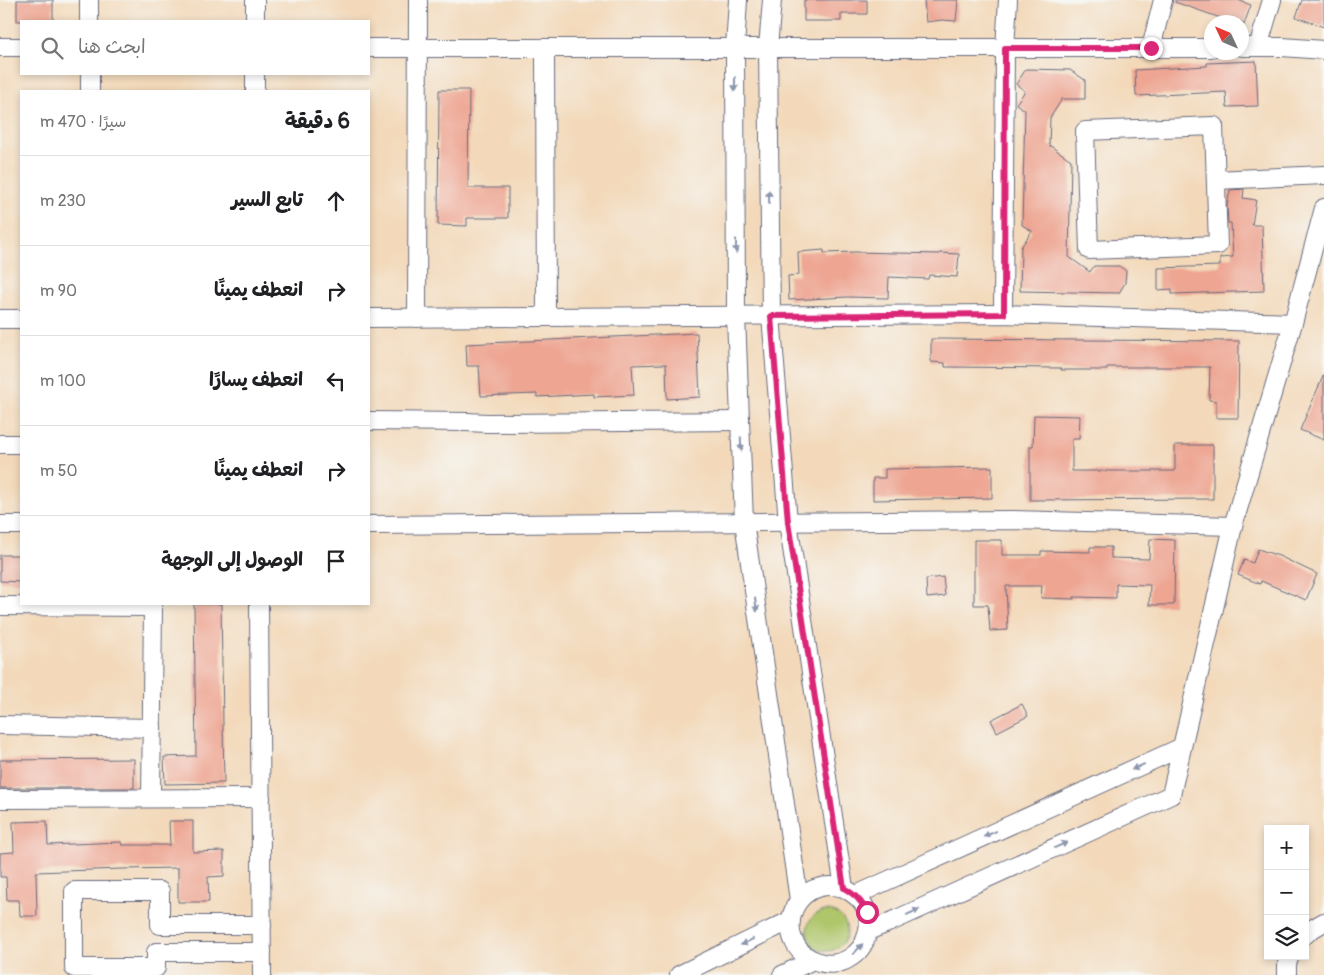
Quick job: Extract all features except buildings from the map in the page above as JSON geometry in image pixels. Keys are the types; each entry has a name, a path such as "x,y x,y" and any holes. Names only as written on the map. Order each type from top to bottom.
{"street":[{"path":"89,0 89,20"},
{"path":"255,0 255,20"},
{"path":"417,318 418,0"},
{"path":"738,0 735,48 736,316 744,522 799,900"},
{"path":"772,0 768,48 771,316 788,522 850,892"},
{"path":"1004,314 1005,48 1008,0"},
{"path":"1151,48 1163,0"},
{"path":"1272,0 1250,48 1282,47 1324,50"},
{"path":"0,47 20,47"},
{"path":"370,48 1204,48"},
{"path":"545,48 546,317"},
{"path":"90,75 90,90"},
{"path":"255,75 255,90"},
{"path":"1214,126 1216,180 1218,245 1089,250 1085,131 1214,126"},
{"path":"1216,180 1324,175"},
{"path":"868,931 1171,796 1233,526 1293,323 1324,208"},
{"path":"370,318 1004,314 1293,323"},
{"path":"0,319 20,319"},
{"path":"370,421 487,423 740,421"},
{"path":"0,444 20,444"},
{"path":"370,525 1013,520 1233,526"},
{"path":"0,525 20,525"},
{"path":"259,605 262,975"},
{"path":"0,606 153,607 151,798"},
{"path":"0,725 152,728"},
{"path":"850,892 1182,746"},
{"path":"0,799 261,798"},
{"path":"825,886 834,886 850,892 862,903 867,912 869,921 864,943 848,960 837,963 824,964 805,955 793,940 791,930 791,920 799,900 815,888 825,886"},
{"path":"262,925 160,925 160,891 74,891 74,968 156,968 156,952 262,952"},
{"path":"679,975 791,920"},
{"path":"1309,932 1324,922"},
{"path":"782,975 813,960"},
{"path":"1287,975 1288,960"}],"green space":[{"path":"827,911 841,917 847,931 841,945 827,951 813,945 807,931 813,917"}],"route":[{"path":"867,912 856,896 844,888 788,522 771,316 1004,314 1005,48 1151,48"}]}
